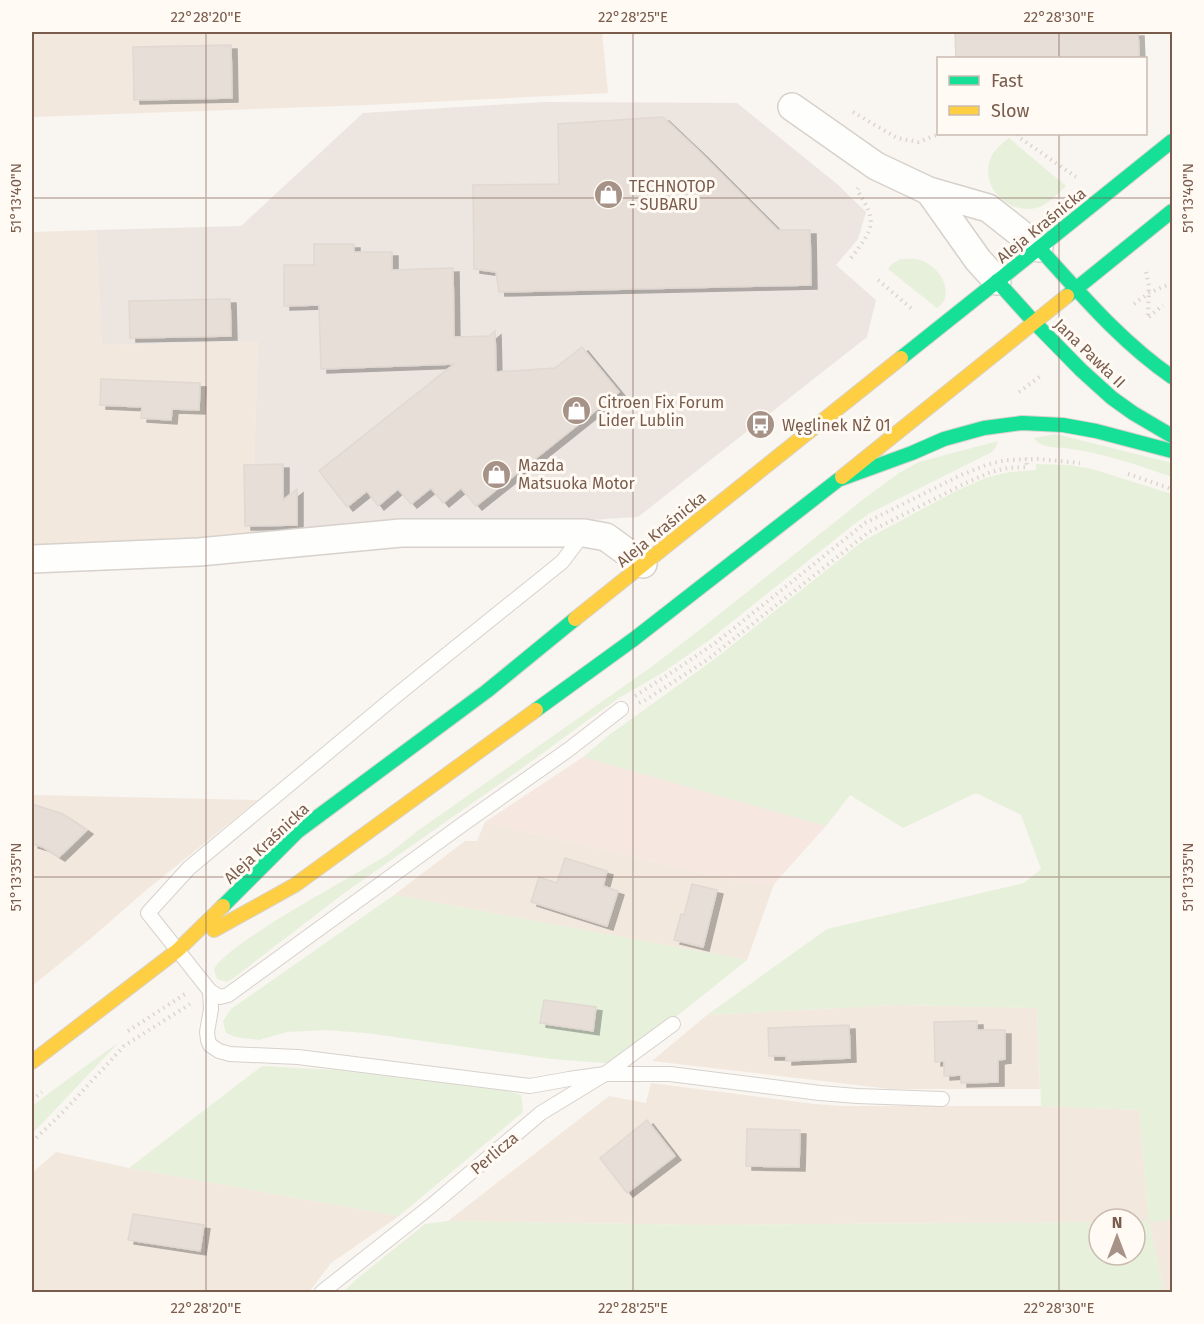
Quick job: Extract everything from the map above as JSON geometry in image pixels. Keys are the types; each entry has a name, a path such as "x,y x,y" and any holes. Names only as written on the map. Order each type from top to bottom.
{"main road":[{"name":"Aleja Kraśnicka","path":"32,1062 178,950 297,832 487,691 1173,141"},
{"name":"Aleja Kraśnicka","path":"178,950 295,885 634,639 838,480 1173,211"},
{"path":"1039,248 1123,337 1150,362 1173,377"},
{"name":"Jana Pawła II","path":"997,281 1034,322 1112,399 1173,436"},
{"path":"838,480 944,439 984,428 1022,423 1063,425 1096,431 1173,451"}],"street":[{"path":"792,107 876,166 929,191 988,208 1039,248"},
{"path":"929,191 978,260 997,281"},
{"path":"32,559 199,552 400,534 584,534 606,537 643,564"}],"lane":[{"path":"584,534 562,562 389,701 189,868 148,913 210,991 220,997 228,995 568,750 621,709"},
{"path":"210,991 208,1040 213,1048 225,1053 298,1057 530,1086 605,1074 670,1074 820,1093 942,1099"},
{"name":"Perlicza","path":"322,1293 431,1206 541,1113 605,1074 673,1024"}],"path":[{"path":"848,109 897,138 918,142 937,135"},
{"path":"1018,135 1077,178"},
{"path":"851,258 866,239 871,223 868,209 857,190"},
{"path":"1145,268 1149,286 1148,317"},
{"path":"878,280 918,314"},
{"path":"1131,307 1149,293 1173,283"},
{"path":"1142,322 1163,304"},
{"path":"1015,395 1044,374"},
{"path":"621,709 644,701 707,660 869,532 991,472 1027,467 1026,450"},
{"path":"621,709 638,693 718,641 866,523 961,475 986,465 1006,460 1026,459 1085,463"},
{"path":"1120,472 1173,489"},
{"path":"32,1142 124,1046 210,991"}],"shaded area":[{"path":"32,32 602,32 608,93 368,105 32,117"},
{"path":"544,102 737,103 837,184 866,212 858,239 836,265 876,300 867,337 638,517 436,530 252,536 258,342 102,345 96,230 241,226 363,113"},
{"path":"96,230 102,345 258,342 252,536 32,546 32,232"},
{"path":"583,757 826,826 774,884 737,881 485,822"},
{"path":"32,795 258,800 32,986"},
{"path":"485,822 737,881 774,884 747,960 394,895 465,841 477,841"},
{"path":"898,1005 1037,1008 1040,1089 891,1089 652,1061 707,1015"},
{"path":"651,1083 842,1106 1041,1106 1139,1110 1149,1221 1172,1220 1172,1292 1164,1292 1149,1222 1147,1222 1147,1207 1087,1207 1087,1222 706,1225 448,1221 609,1096 646,1103"},
{"path":"56,1152 129,1168 399,1216 331,1263 309,1292 32,1292 32,1173"}],"green space":[{"path":"1009,138 1066,186 1040,207 1026,209 1008,204 994,191 990,183 988,174 990,160 996,149"},
{"path":"901,259 920,260 931,266 941,276 946,295 938,308 888,269"},
{"path":"1056,434 1172,463 1172,477 1105,456 1044,445 1034,438"},
{"path":"998,441 992,452 870,513 708,641 662,673 619,698 347,891 231,980 227,982 217,979 214,970 222,959 240,945 264,928 387,855 416,832 650,668 899,473 919,462"},
{"path":"1036,464 1069,465 1092,469 1172,494 1172,1220 1149,1222 1164,1292 343,1292 425,1224 448,1221 706,1225 1087,1222 1087,1267 1147,1267 1147,1221 1149,1221 1139,1110 1041,1106 1037,1008 898,1005 707,1015 827,929 1024,883 1041,869 1021,815 976,793 903,828 850,795 826,826 583,757 609,735 712,661 863,541 956,491 988,477 1036,470"},
{"path":"394,895 747,960 617,1064 552,1059 366,1033 324,1030 287,1032 259,1040 236,1037 226,1033 223,1021 231,1009"},
{"path":"118,1043 32,1134 32,1106"},
{"path":"262,1066 335,1070 508,1091 521,1095 523,1112 399,1216 129,1168"}],"building":[{"path":"955,32 1138,32 1139,57 956,57"},
{"path":"231,45 232,98 134,100 133,47"},
{"name":"TECHNOTOP - SUBARU","path":"663,117 778,230 810,230 811,285 499,292 496,272 474,269 473,185 559,184 558,124"},
{"path":"314,244 354,244 354,252 392,252 392,270 453,268 454,337 489,336 495,331 496,372 555,368 582,347 619,392 476,506 461,488 443,503 431,488 411,504 398,489 378,506 367,491 347,507 319,471 454,364 321,369 319,305 284,306 284,265 314,265"},
{"path":"230,299 231,336 130,338 129,301"},
{"path":"101,379 200,383 199,410 172,409 171,420 141,418 142,407 100,405"},
{"path":"283,464 283,500 297,489 297,525 245,526 244,465"},
{"path":"32,804 63,814 87,830 59,857 43,847 32,844"},
{"path":"565,858 607,871 603,886 618,891 607,926 531,902 539,877 557,883"},
{"path":"692,884 717,890 703,947 674,940 681,914 684,915"},
{"path":"544,1000 596,1007 593,1031 540,1023"},
{"path":"977,1021 977,1030 1005,1030 1005,1059 998,1060 998,1082 961,1083 961,1075 944,1076 944,1061 935,1062 934,1022"},
{"path":"849,1025 850,1058 786,1061 786,1056 769,1056 768,1028"},
{"path":"647,1120 675,1156 627,1193 600,1158"},
{"path":"747,1129 800,1130 799,1167 746,1166"},
{"path":"133,1214 204,1225 200,1251 128,1240"}],"traffic: fast":[{"path":"1039,248 1172,141"},
{"path":"1067,296 1172,211"},
{"path":"901,358 1039,248 1118,332 1172,377"},
{"path":"997,281 1081,370 1112,398 1172,436"},
{"path":"536,710 634,639 838,480 944,439 984,428 1022,423 1063,425 1096,431 1172,451"},
{"path":"223,906 297,832 487,691 575,619"}],"traffic: slow":[{"path":"842,477 1067,296"},
{"path":"575,619 901,358"},
{"path":"214,930 295,885 536,710"},
{"path":"32,1062 178,950 223,906"}],"place":[{"name":"TECHNOTOP - SUBARU","path":"608,195"},
{"name":"Citroen Fix Forum Lider Lublin","path":"577,411"},
{"name":"Węglinek NŻ 01","path":"761,425"},
{"name":"Mazda Matsuoka Motor","path":"497,474"}]}
